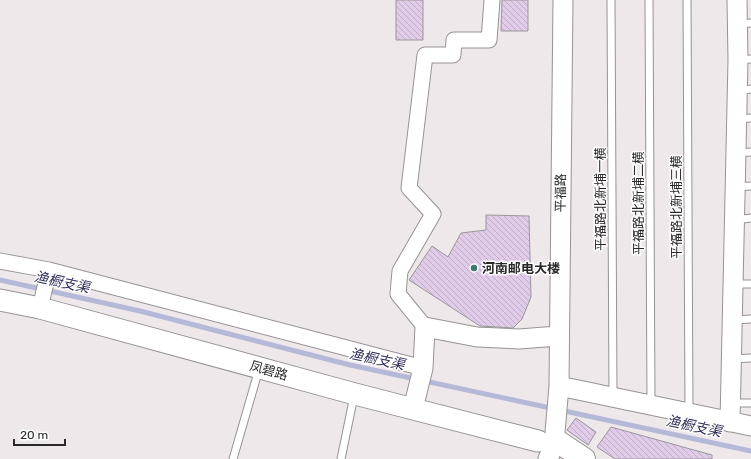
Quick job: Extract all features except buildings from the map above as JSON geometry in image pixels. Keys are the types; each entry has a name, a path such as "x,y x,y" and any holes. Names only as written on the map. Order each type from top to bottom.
{"main road":[{"name":"凤碧路","path":"0,300 40,308 355,394 415,401 550,442"},
{"path":"550,442 584,459"}],"street":[{"path":"492,0 489,40 454,40 453,55 425,55 409,188 432,214 400,271 398,294 425,327 477,337 519,339 558,336"},
{"name":"平福路","path":"550,442 559,386 558,336 563,0"},
{"path":"730,422 732,359 742,319 745,59 744,24 737,0"},
{"path":"0,261 49,270 423,368"},
{"path":"40,308 49,270"},
{"path":"415,401 423,368 425,327"},
{"path":"559,386 751,426"}],"lane":[{"name":"平福路北新埔一横","path":"611,0 613,398"},
{"name":"平福路北新埔二横","path":"649,0 651,406"},
{"name":"平福路北新埔三横","path":"688,0 689,414"},
{"path":"732,359 751,358"},
{"path":"233,459 259,367"},
{"path":"341,459 355,394"},
{"path":"731,403 751,403"}],"waterway":[{"name":"渔橱支渠","path":"0,280 140,311 350,365 751,451"}],"place":[{"name":"河南邮电大楼","path":"474,268"}]}
